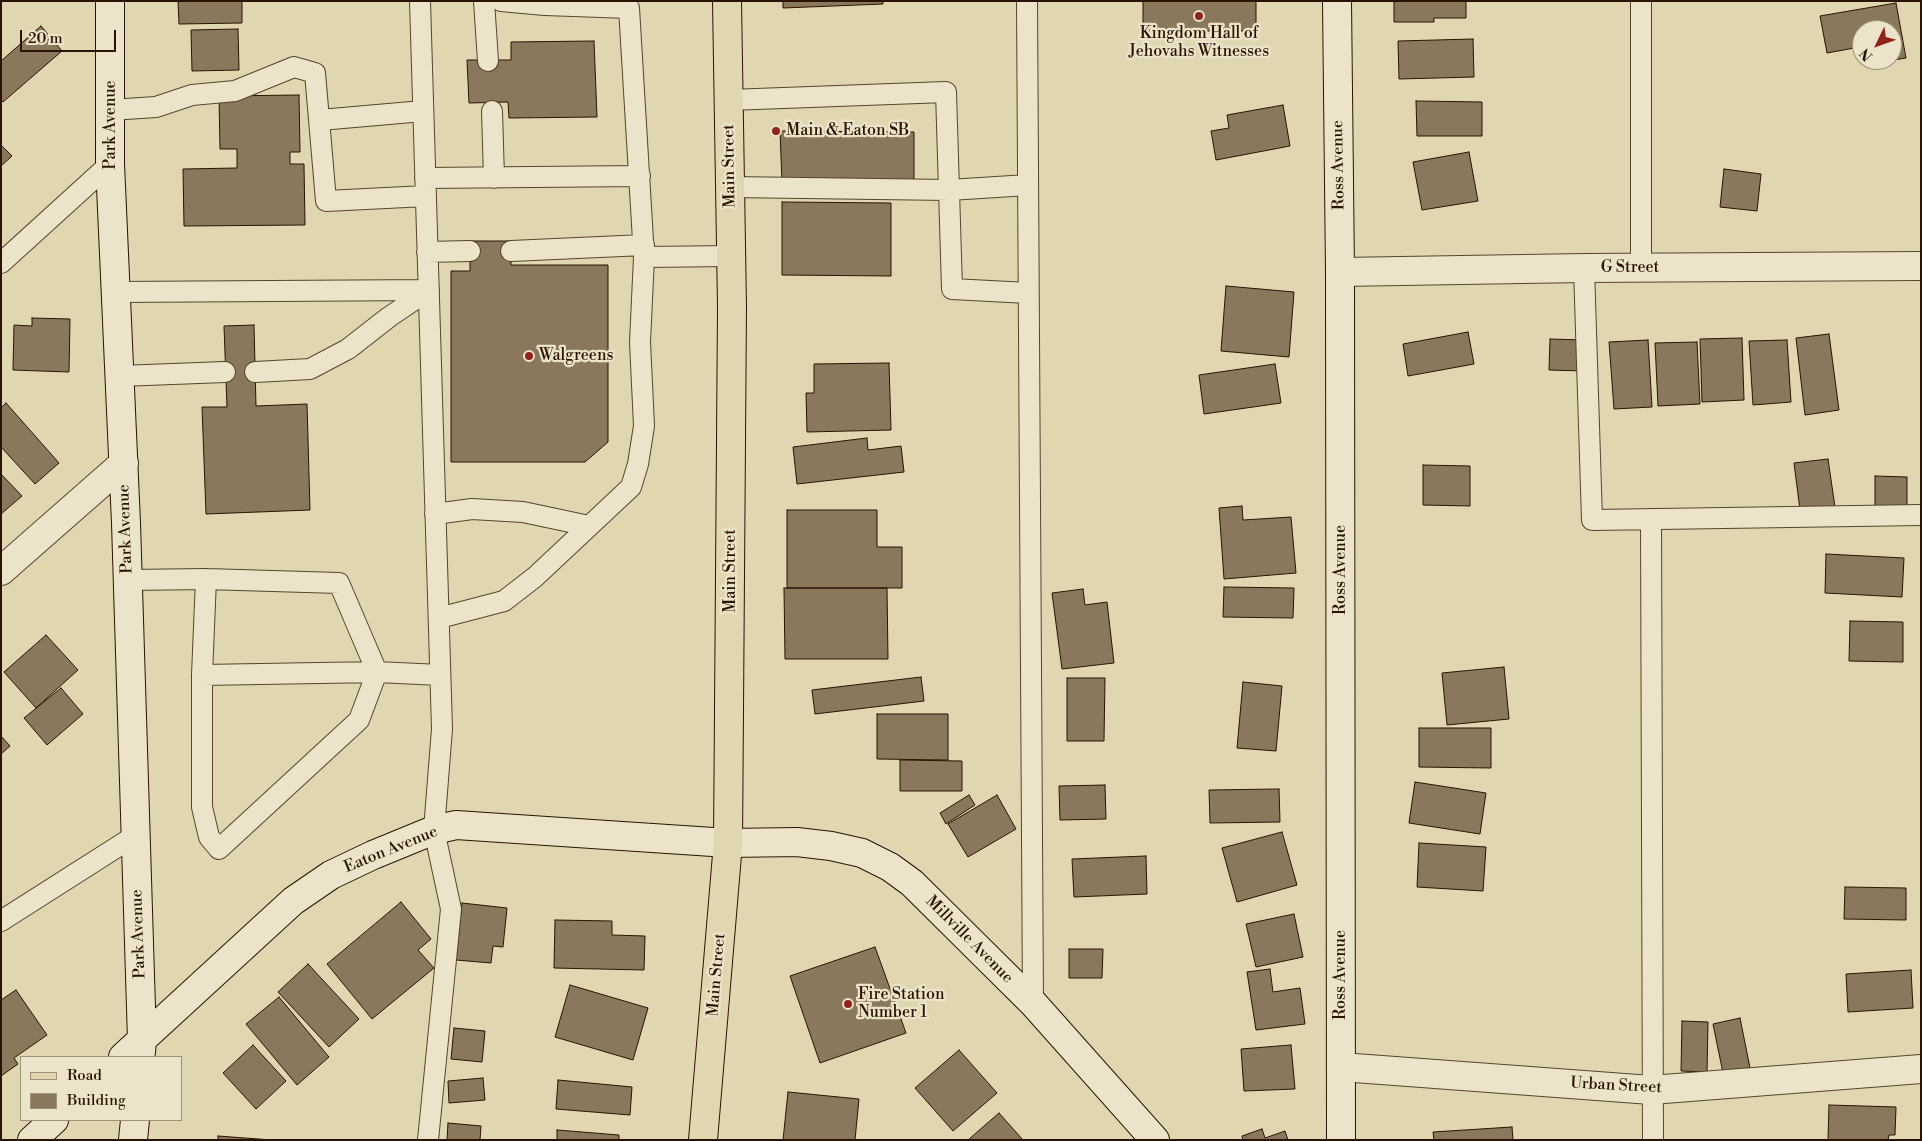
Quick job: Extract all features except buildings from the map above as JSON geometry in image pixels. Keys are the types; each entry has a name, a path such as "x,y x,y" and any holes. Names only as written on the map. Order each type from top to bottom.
{"main road":[{"name":"Park Avenue","path":"110,1 110,164 124,463 136,835 135,1051"},
{"name":"Main Street","path":"703,1140 728,843 731,256 727,1"},
{"name":"Ross Avenue","path":"1337,1 1340,272 1341,1140"},
{"name":"G Street","path":"1340,272 1921,266"},
{"path":"1,571 124,463"},
{"name":"Eaton Avenue","path":"135,1051 293,901 331,875 373,855 434,830 456,825 728,843"},
{"name":"Millville Avenue","path":"728,843 797,842 831,846 862,853 890,867 912,883 1033,1003 1155,1140"},
{"name":"Urban Street","path":"1342,1067 1652,1090 1921,1069"},
{"path":"32,1140 53,1121"},
{"path":"133,1140 134,1121"}],"lane":[{"path":"420,1 442,729 434,830 451,909 428,1140"},
{"path":"484,1 488,61"},
{"path":"439,618 504,601 535,577 631,487 638,464 644,426 640,342 644,251 629,5 545,5 501,1"},
{"path":"1027,1 1033,1003"},
{"path":"1641,1 1641,268"},
{"path":"110,110 156,107 192,95 235,91 294,67 315,73 326,201 494,178 640,176"},
{"path":"729,100 946,92 952,289 1028,293"},
{"path":"492,111 494,178"},
{"path":"320,120 423,112"},
{"path":"1,263 110,164"},
{"path":"730,187 949,190 1028,185"},
{"path":"427,252 470,251"},
{"path":"511,251 644,251 731,256"},
{"path":"1584,268 1592,520 1921,515"},
{"path":"116,292 429,290"},
{"path":"255,372 310,369 348,349 389,317 429,290"},
{"path":"120,376 225,372"},
{"path":"435,514 472,509 523,512 588,526"},
{"path":"1651,519 1653,1140"},
{"path":"128,580 206,579 339,583 377,672 359,720 219,849 209,836 202,807 202,675 206,579"},
{"path":"202,675 377,672 440,675"},
{"path":"1,921 136,835"}],"place":[{"name":"Kingdom Hall of Jehovahs Witnesses","path":"1199,16"},
{"name":"Main & Eaton SB","path":"776,131"},
{"name":"Walgreens","path":"529,356"},
{"name":"Fire Station Number 1","path":"848,1004"}]}
